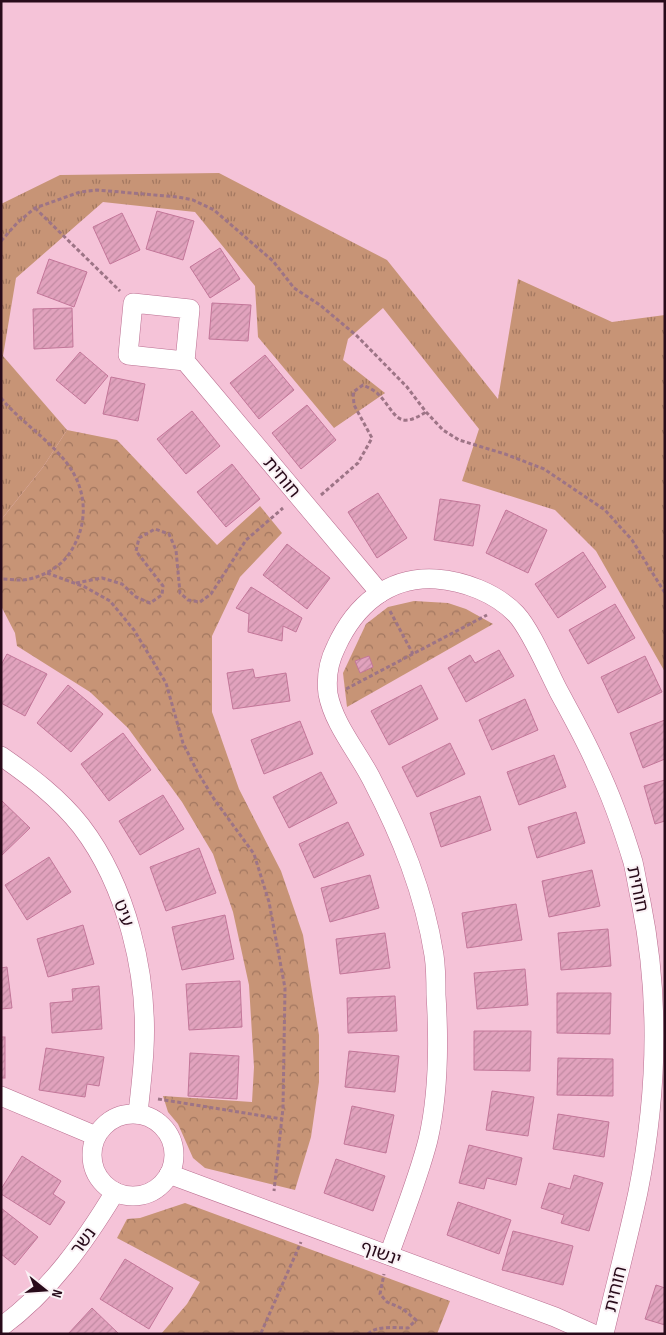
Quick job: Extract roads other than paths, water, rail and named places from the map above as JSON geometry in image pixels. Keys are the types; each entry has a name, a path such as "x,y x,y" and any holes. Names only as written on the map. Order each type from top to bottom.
{"street":[{"path":"133,303 190,309 185,361 128,355 133,303"},
{"name":"חוחית","path":"185,361 380,593"},
{"name":"חוחית","path":"389,1256 428,1140 438,1062 434,958 425,910 396,827 370,775 333,711 328,691 329,664 337,642 354,617 371,598 392,586 416,578 445,580 470,586 494,597 517,615 532,639 597,764 634,866 650,962 654,1010 649,1119 638,1189 604,1334"},
{"name":"עיט","path":"1,756 46,790 81,826 100,854 113,882 134,942 140,981 144,1048 139,1105"},
{"path":"1,1096 96,1136"},
{"path":"139,1105 163,1127 171,1139 174,1153 172,1168 164,1183 152,1192 138,1197 124,1196 108,1189 98,1179 92,1166 91,1151 96,1136 110,1120 124,1115 139,1105"},
{"name":"ינשוף","path":"169,1174 555,1317 593,1334"},
{"name":"נשר","path":"1,1327 50,1284 92,1230 115,1192"}]}
